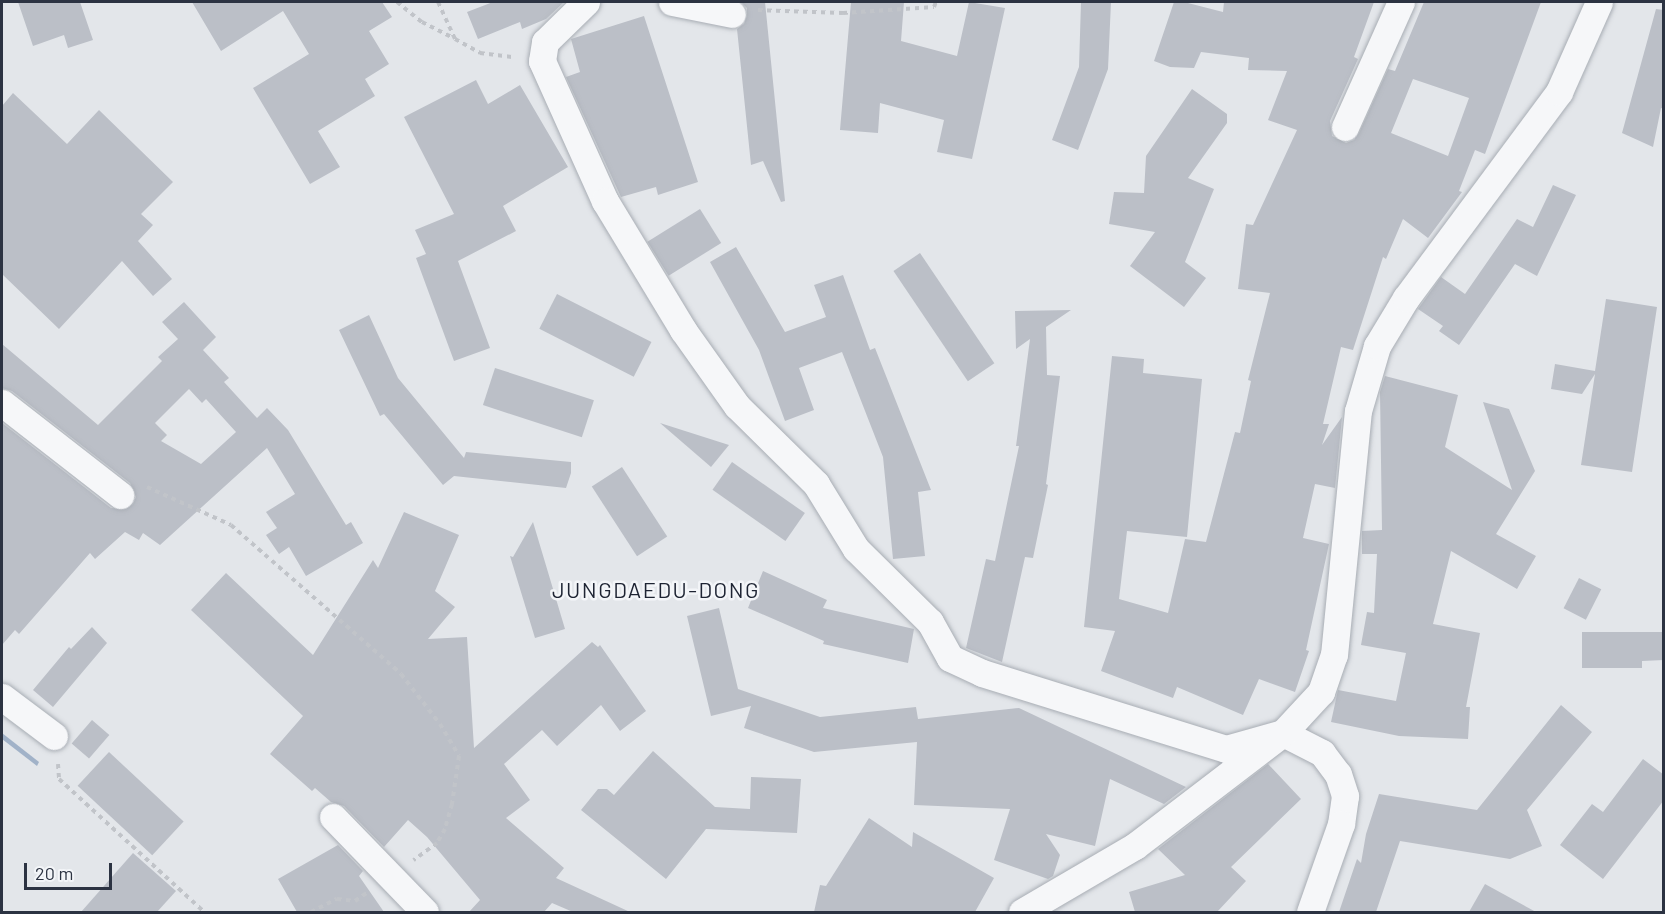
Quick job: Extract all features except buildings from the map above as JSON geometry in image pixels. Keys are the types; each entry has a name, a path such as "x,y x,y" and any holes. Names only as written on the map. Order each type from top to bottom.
{"street":[{"path":"586,2 545,42 542,61 605,201 683,330 737,406 816,484 856,549 930,622 950,658 982,673 1226,749 1282,733 1322,753 1338,774 1345,796 1341,824 1310,912"},
{"path":"672,2 732,14"},
{"path":"1345,127 1401,2"},
{"path":"1022,912 1135,846 1282,733 1321,692 1334,655 1358,411 1377,346 1406,298 1559,92 1599,2"},
{"path":"2,403 120,495"},
{"path":"2,697 54,736"},
{"path":"333,816 425,912"}],"path":[{"path":"397,2 422,22 480,53 542,61"},
{"path":"438,2 455,39"},
{"path":"732,14 761,9 843,13 934,7 936,2"},
{"path":"120,495 140,484 231,525 401,674 440,724 459,756 445,829 436,843 392,877 355,901 337,899 310,912"},
{"path":"54,736 59,779 204,912"}],"water":[{"path":"2,733 39,762 37,766 2,739"}],"district":[{"name":"JUNGDAEDU-DONG","path":"656,590"}]}
